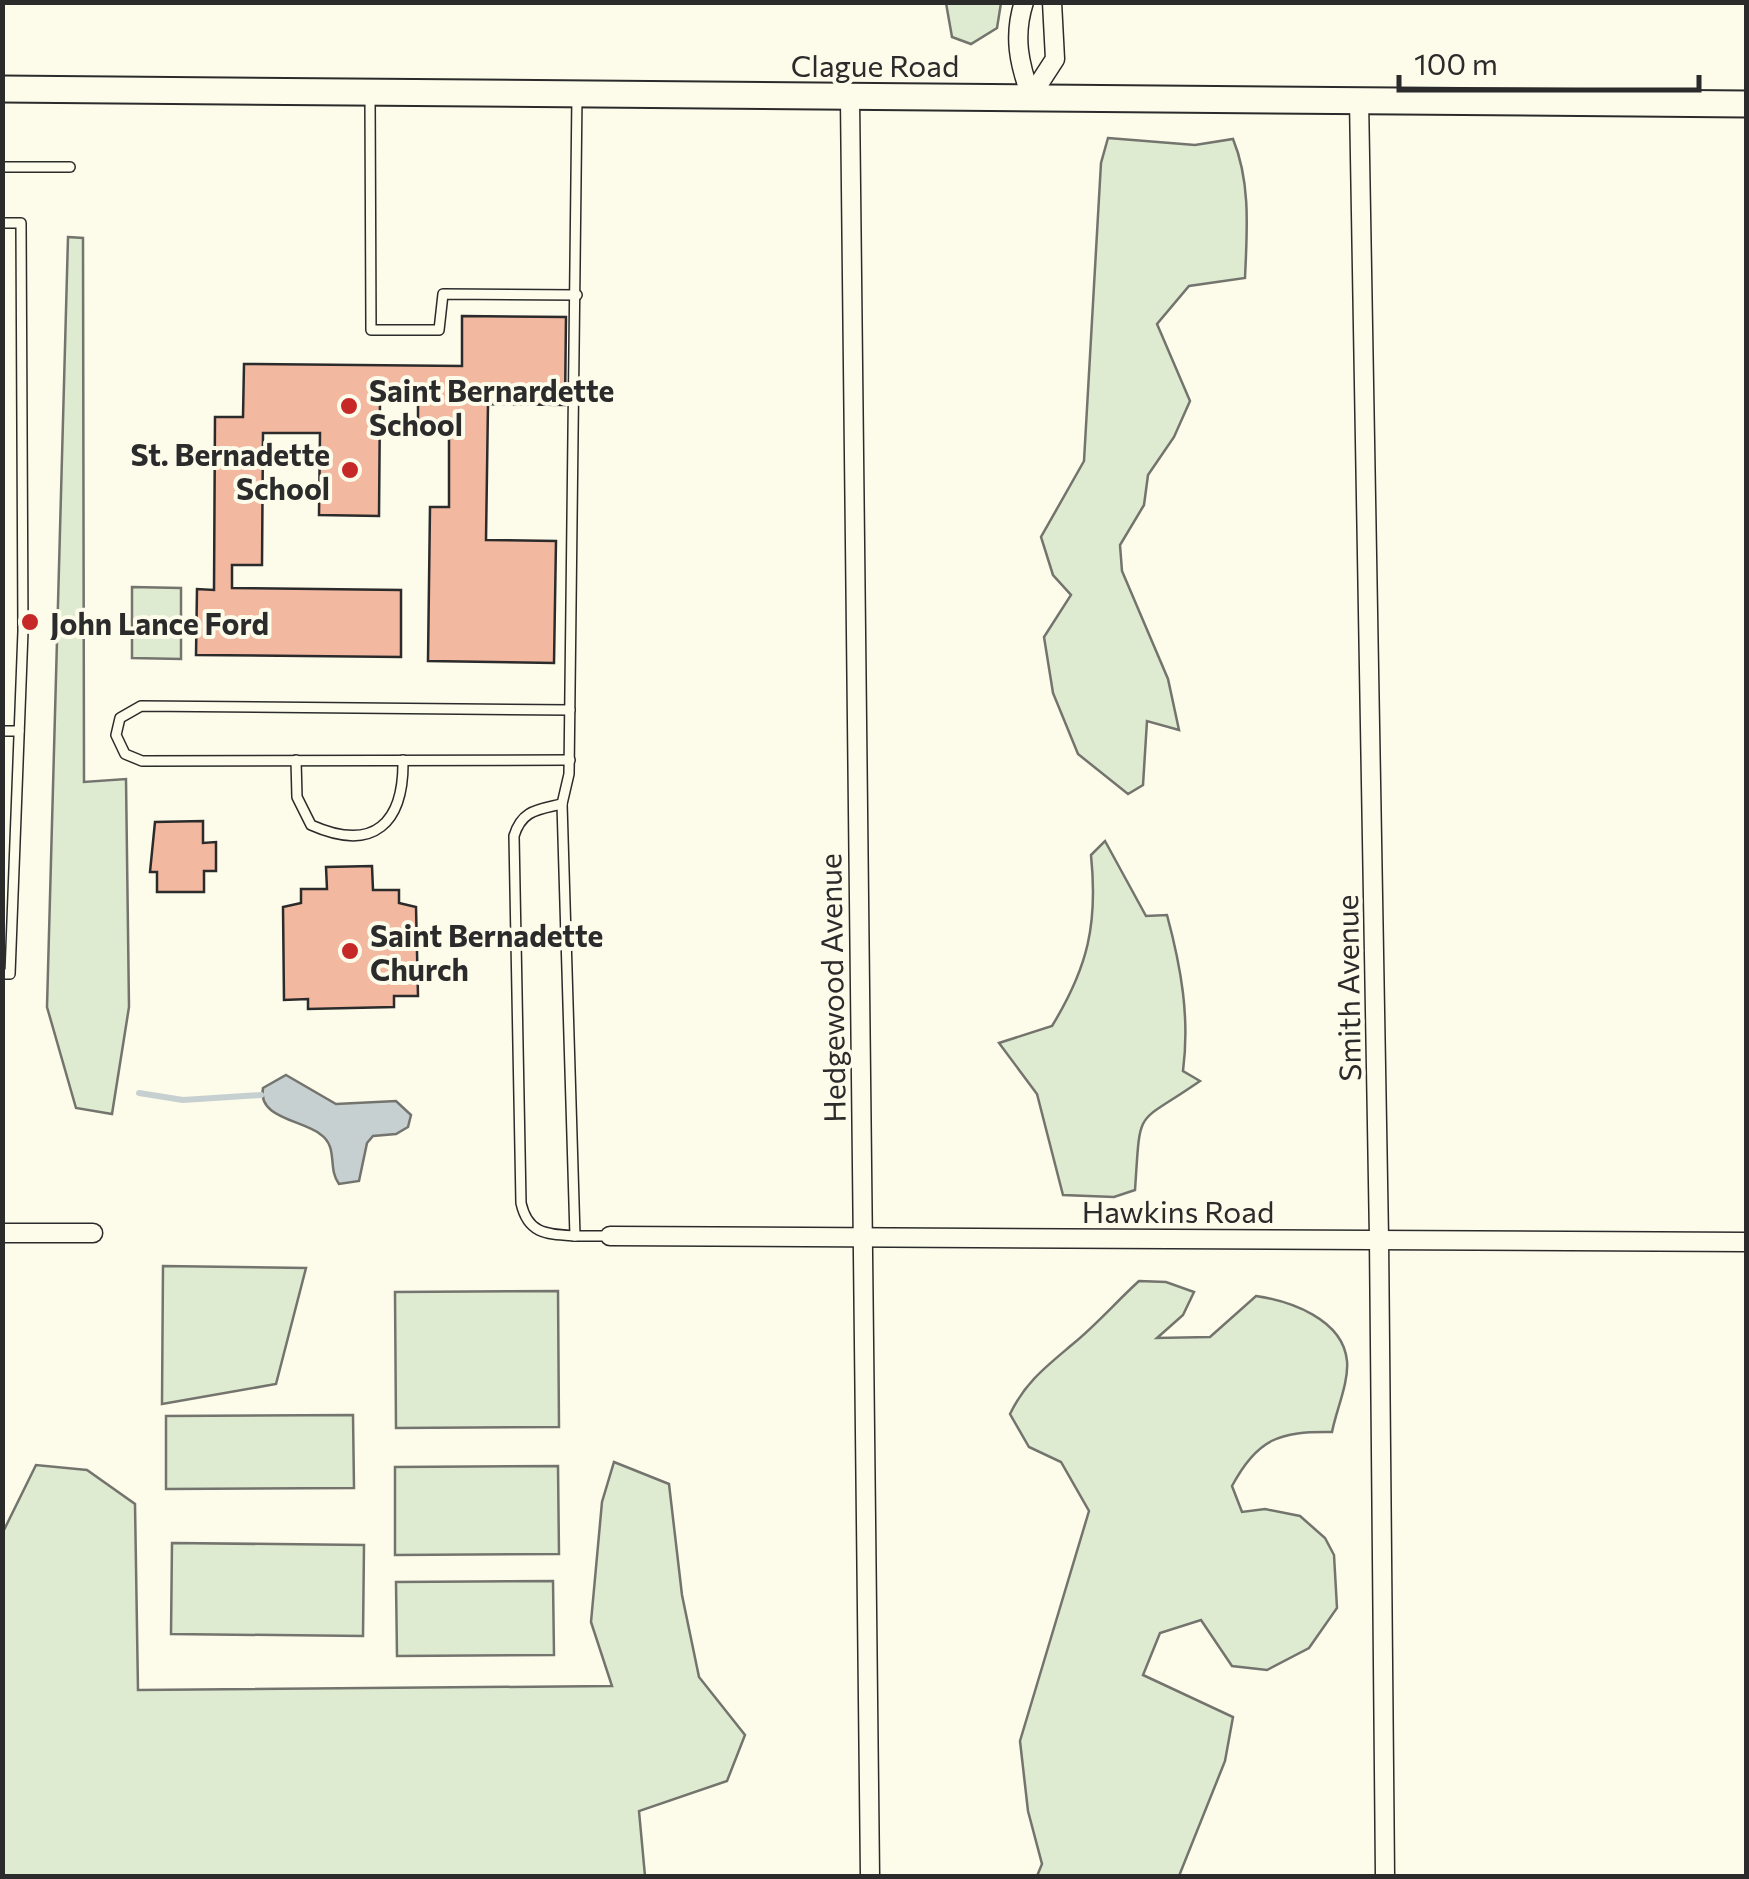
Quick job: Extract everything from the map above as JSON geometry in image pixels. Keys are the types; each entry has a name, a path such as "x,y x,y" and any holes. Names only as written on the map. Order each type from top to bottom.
{"main road":[{"name":"Clague Road","path":"2,88 576,90 850,98 1031,96 1746,104"}],"street":[{"path":"1024,2 1018,20 1018,60 1031,96"},
{"path":"1031,96 1055,60 1052,2"},
{"name":"Hedgewood Avenue","path":"850,98 856,912 864,1238 870,1876"},
{"name":"Smith Avenue","path":"1359,99 1379,1238 1385,1876"},
{"path":"2,1233 94,1233"},
{"name":"Hawkins Road","path":"610,1236 1746,1242"}],"lane":[{"path":"370,89 371,330 439,330 443,294 578,295"},
{"path":"575,1236 562,804 570,760 578,295 576,90"},
{"path":"2,167 70,166"},
{"path":"2,223 22,222 23,630 14,841 7,909 10,974 2,974"},
{"path":"570,710 141,706 120,718 116,735 125,754 142,762 570,760"},
{"path":"2,731 19,731"},
{"path":"296,760 297,797 312,825 353,837 373,833 390,819 404,792 403,760"},
{"path":"2,786 17,786"},
{"path":"562,804 527,812 518,820 514,836 520,1203 525,1221 534,1230 610,1236"},
{"path":"2,840 14,841"}],"green space":[{"path":"946,3 1001,3 997,28 971,44 952,37"},
{"path":"1108,138 1195,145 1233,139 1243,173 1246,207 1245,278 1189,286 1157,324 1190,401 1174,437 1148,475 1144,505 1120,545 1122,571 1168,679 1179,730 1147,721 1143,785 1128,794 1078,754 1053,693 1044,637 1071,595 1053,575 1041,537 1084,461 1101,163"},
{"path":"68,237 83,238 84,782 126,779 129,1007 112,1114 76,1108 47,1007"},
{"path":"132,587 181,588 181,659 132,658"},
{"path":"1105,841 1146,916 1167,915 1183,992 1183,1071 1200,1081 1145,1120 1138,1143 1135,1190 1114,1197 1063,1195 1037,1094 999,1043 1052,1026 1064,1005 1088,944 1093,903 1091,855"},
{"path":"163,1266 306,1268 276,1384 162,1404"},
{"path":"1139,1281 1166,1282 1194,1292 1183,1315 1157,1338 1210,1337 1256,1296 1299,1308 1336,1334 1343,1346 1347,1369 1332,1432 1298,1433 1272,1441 1251,1458 1232,1486 1242,1512 1265,1509 1300,1516 1325,1538 1334,1555 1337,1608 1309,1648 1267,1670 1232,1666 1201,1620 1160,1633 1143,1675 1233,1717 1225,1761 1179,1876 1037,1876 1042,1864 1028,1811 1020,1741 1089,1511 1061,1462 1029,1447 1010,1414 1038,1375"},
{"path":"558,1291 559,1427 396,1428 395,1292"},
{"path":"353,1415 354,1488 166,1489 166,1416"},
{"path":"614,1462 669,1484 682,1595 699,1677 745,1735 727,1781 639,1811 645,1876 3,1876 3,1532 36,1465 87,1470 135,1504 138,1690 612,1686 591,1622 602,1502"},
{"path":"558,1466 559,1554 395,1555 395,1467"},
{"path":"172,1543 364,1545 363,1636 171,1634"},
{"path":"553,1581 554,1655 397,1656 396,1582"}],"shaded area":[{"path":"286,1075 336,1104 396,1101 411,1115 408,1127 396,1134 373,1136 367,1143 359,1181 339,1184 326,1139 274,1112 263,1098 263,1088"}],"building":[{"name":"St. Bernadette School","path":"462,316 566,317 565,405 488,404 486,540 556,541 554,663 428,661 430,507 449,507 449,431 418,430 418,401 380,400 379,516 319,515 320,433 263,433 262,565 232,565 232,588 401,590 401,657 196,655 197,589 214,590 215,417 243,417 244,364 462,366"},
{"path":"203,821 203,843 216,842 216,871 204,871 204,892 157,892 157,872 150,872 155,822"},
{"name":"Saint Bernadette Church","path":"372,866 373,890 399,890 399,903 416,907 418,996 394,996 394,1007 308,1009 308,999 284,1000 283,907 301,903 301,889 327,889 326,867"}],"waterway":[{"path":"139,1093 183,1100 261,1095"}],"place":[{"name":"Saint Bernardette School","path":"349,406"},
{"name":"St. Bernadette School","path":"350,470"},
{"name":"John Lance Ford","path":"30,622"},
{"name":"Saint Bernadette Church","path":"350,951"}]}
